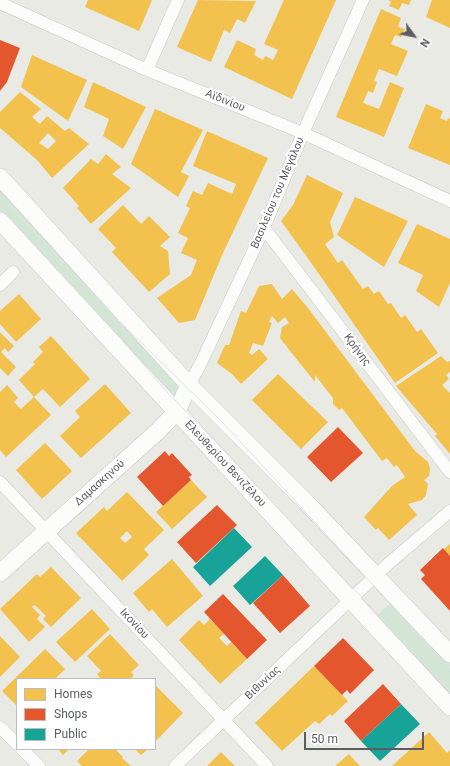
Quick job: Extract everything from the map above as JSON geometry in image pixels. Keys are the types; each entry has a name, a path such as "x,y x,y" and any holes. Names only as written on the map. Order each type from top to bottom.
{"main road":[{"path":"0,177 189,385 376,575 450,654"},
{"name":"Ελευθερίου Βενιζέλου","path":"0,221 450,707"},
{"name":"Δαμασκηνού","path":"0,574 158,431 176,411 189,385"}],"street":[{"path":"147,70 178,0"},
{"name":"Βασιλείου του Μεγάλου","path":"189,385 200,365 264,228 363,0"},
{"name":"Αϊδινίου","path":"0,3 147,70 304,133 450,201"},
{"name":"Κρήνης","path":"264,228 450,472"},
{"path":"0,285 13,272"},
{"name":"Ικονίου","path":"0,482 267,766"},
{"name":"Βιθυνίας","path":"175,766 376,575 450,511"},
{"path":"0,727 16,743"},
{"path":"23,750 39,766"}],"green space":[{"path":"0,182 185,384 176,407 0,217"},
{"path":"394,600 450,661 450,697 375,617"}],"building: Homes":[{"path":"88,0 152,0 139,31 85,7"},
{"path":"198,0 256,1 245,23 237,19 230,33 224,30 211,62 177,47"},
{"path":"284,0 336,0 292,99 224,67 237,40 256,49 254,55 263,60 265,56 273,60 278,50 264,44"},
{"path":"388,0 411,0 409,5 402,3 399,10 389,6 391,2"},
{"path":"432,0 450,0 450,28 426,17"},
{"path":"381,9 401,18 398,27 405,29 401,37 395,35 391,44 408,51 397,76 379,69 374,81 377,82 373,93 368,91 363,103 379,109 390,82 404,88 384,137 336,117"},
{"path":"32,55 87,80 68,121 21,87"},
{"path":"93,82 146,107 123,149 103,136 109,119 84,107"},
{"path":"20,92 41,109 32,117 40,124 47,116 65,131 69,128 89,144 52,178 37,160 0,128 0,112","holes":["48,133 56,141 48,149 39,143"]},
{"path":"426,104 443,111 440,118 447,121 448,118 450,119 450,165 408,148"},
{"path":"155,109 203,130 181,172 189,176 178,197 131,164"},
{"path":"207,131 268,158 223,253 195,320 179,323 157,298 191,275 197,260 181,253 188,238 178,233 190,208 186,206 193,191 202,195 208,183 232,194 236,184 193,166"},
{"path":"106,154 121,167 112,174 131,188 91,224 77,208 79,206 63,188 91,159 98,164"},
{"path":"307,175 343,193 330,222 334,237 325,244 338,263 342,260 363,289 368,286 374,294 379,291 388,304 391,303 401,318 405,315 417,332 421,329 438,353 395,383 281,221 293,205"},
{"path":"355,197 408,221 384,267 337,235"},
{"path":"123,205 141,224 149,216 170,237 160,246 168,251 170,274 149,292 112,252 116,248 98,229"},
{"path":"417,224 450,239 450,283 439,307 416,291 423,275 398,263"},
{"path":"272,284 282,299 292,289 308,308 415,451 428,462 430,469 429,476 424,480 428,484 426,495 422,500 408,504 417,515 389,540 378,528 376,530 364,517 392,486 405,477 397,465 394,467 387,458 382,461 342,408 339,410 333,404 333,398 315,375 315,382 280,338 282,327 289,323 285,317 278,323 272,316 269,322 272,323 263,346 253,343 249,353 252,355 259,349 268,359 241,384 232,374 217,363 225,345 229,345 241,311 246,313 259,286"},
{"path":"19,294 41,319 16,342 0,324 0,311"},
{"path":"0,332 14,346 8,352 5,348 1,352 16,367 8,376 0,368"},
{"path":"51,336 90,379 60,407 43,389 34,397 19,380 35,364 33,362 43,352 39,347"},
{"path":"441,356 447,362 450,361 450,372 446,375 449,379 442,385 450,393 450,454 435,436 437,434 396,386"},
{"path":"278,374 328,422 301,449 252,400"},
{"path":"105,384 131,413 81,458 60,436 80,417 75,411"},
{"path":"7,385 18,398 14,402 21,409 34,397 51,415 6,457 0,450 0,392"},
{"path":"45,443 72,471 42,499 16,470"},
{"path":"191,480 207,497 172,529 156,512"},
{"path":"127,492 164,530 144,549 149,555 122,581 76,533 104,507 107,511","holes":["127,531 132,537 125,543 120,538"]},
{"path":"450,544 450,556 444,549"},
{"path":"172,559 203,596 167,627 152,609 149,612 133,593"},
{"path":"51,567 81,598 51,627 43,619 46,616 35,605 32,607 40,615 37,619 45,627 29,642 0,609 37,574 40,577"},
{"path":"92,609 110,629 75,662 56,642"},
{"path":"210,619 224,634 219,638 227,646 231,642 247,659 220,684 179,640 199,620 204,625"},
{"path":"110,634 139,665 131,672 134,675 131,678 100,678 97,674 101,671 87,656"},
{"path":"0,636 20,657 0,677"},
{"path":"45,649 65,669 56,678 16,678 16,705 2,691"},
{"path":"314,666 348,701 332,716 330,714 319,724 315,721 282,751 255,723"},
{"path":"156,686 183,713 156,741"},
{"path":"429,732 447,753 450,750 450,766 392,766"},
{"path":"59,750 68,750 63,755"},
{"path":"88,750 116,750 131,766 82,766 77,761"},
{"path":"136,750 147,750 141,755"},
{"path":"221,752 235,766 207,766"},
{"path":"349,754 360,766 335,766"}],"building: Shops":[{"path":"0,40 20,48 7,82 0,91"},
{"path":"338,427 363,453 331,482 307,457"},
{"path":"165,451 169,456 172,453 192,475 189,477 191,480 163,506 137,477"},
{"path":"217,505 237,525 196,563 177,542"},
{"path":"443,548 450,556 450,611 421,579 425,575 420,570"},
{"path":"283,575 310,606 280,633 253,603"},
{"path":"223,594 267,640 247,659 204,612"},
{"path":"343,638 374,670 350,694 347,690 342,695 314,666"},
{"path":"383,684 401,704 361,741 344,721"}],"building: Public":[{"path":"234,528 252,547 210,586 193,567"},
{"path":"265,556 283,575 250,605 233,586"},
{"path":"401,704 420,724 380,761 361,741"}],"tram line":[{"path":"0,195 103,305 223,423 450,668"},
{"path":"0,208 121,339 168,393 450,691"}]}
